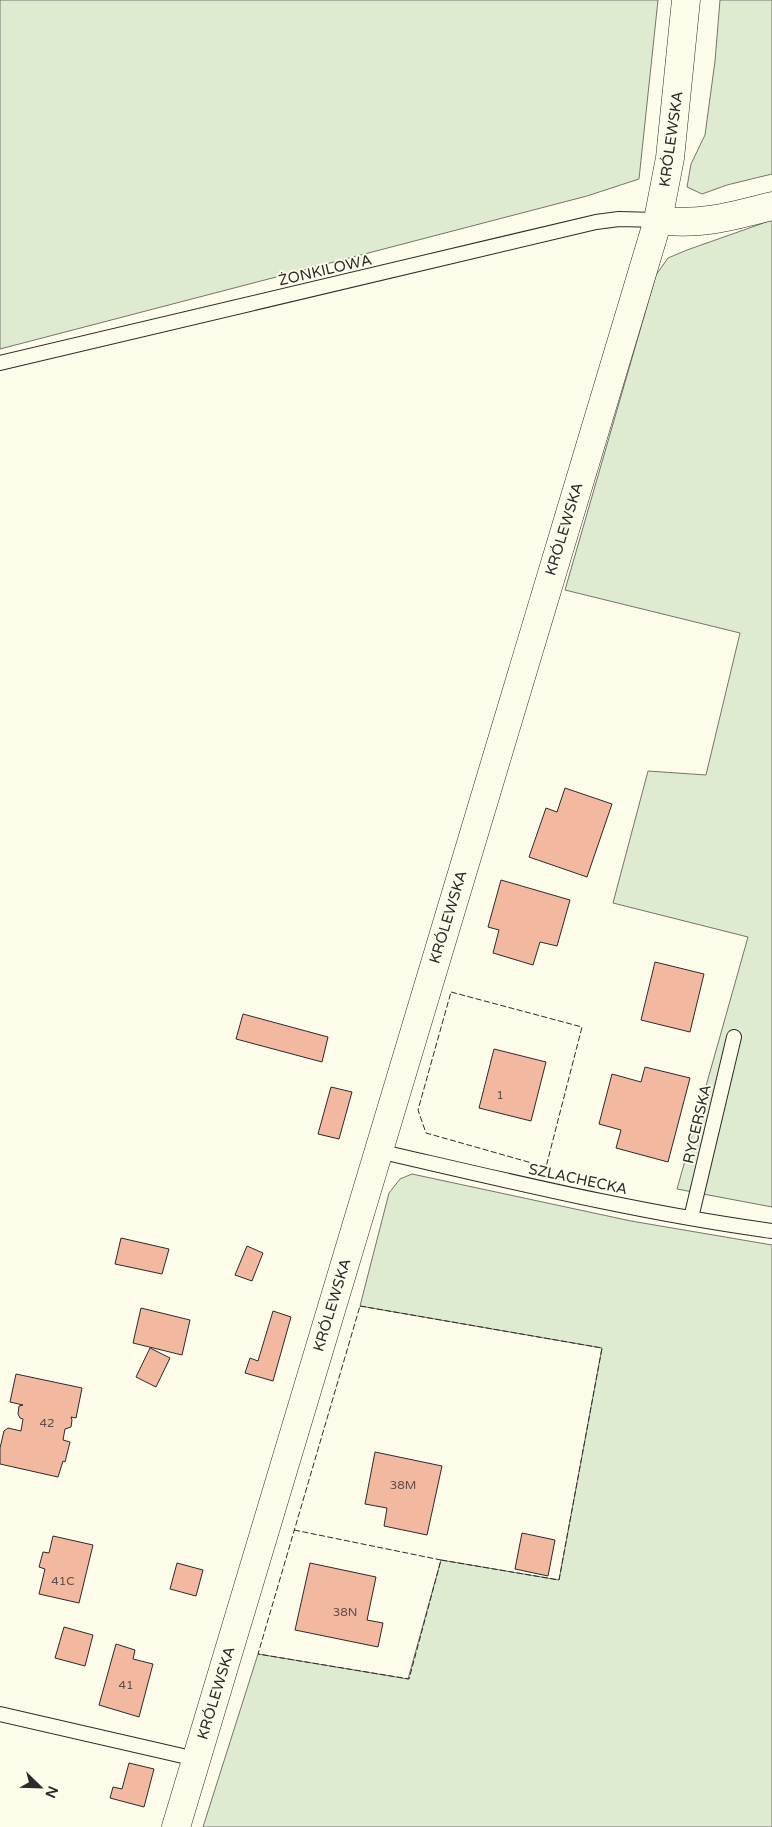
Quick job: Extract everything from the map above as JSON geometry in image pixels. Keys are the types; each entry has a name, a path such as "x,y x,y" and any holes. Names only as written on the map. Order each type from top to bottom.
{"street":[{"name":"KRÓLEWSKA","path":"176,1827 658,220 670,158 686,0"},
{"path":"658,220 704,222 772,206"}],"lane":[{"name":"ŻONKILOWA","path":"0,363 596,222 619,219 658,220"},
{"name":"RYCERSKA","path":"691,1218 734,1037"},
{"name":"SZLACHECKA","path":"378,1151 691,1218 772,1231"},
{"path":"0,1714 196,1759"}],"green space":[{"path":"0,0 658,0 639,179 587,196 0,349"},
{"path":"720,0 772,0 772,174 727,185 702,194 687,187 691,164 705,135 715,61"},
{"path":"772,220 772,1207 677,1189 748,937 613,903 648,771 706,775 740,633 565,590 656,275 668,258"},
{"path":"412,1174 631,1221 772,1245 772,1827 203,1827 258,1654 408,1679 441,1560 559,1580 602,1348 360,1306 389,1193 400,1179"}],"building":[{"path":"565,788 612,804 587,877 529,857 546,808 557,812"},
{"path":"501,880 570,900 557,946 540,942 533,965 493,953 499,930 488,927"},
{"path":"655,962 704,974 690,1032 641,1020"},
{"path":"243,1014 328,1037 322,1062 236,1039"},
{"path":"494,1049 546,1062 531,1121 479,1108"},
{"path":"645,1067 690,1078 668,1162 616,1148 621,1130 599,1124 612,1074 641,1082"},
{"path":"331,1087 352,1092 339,1139 318,1134"},
{"path":"121,1238 169,1249 162,1274 115,1264"},
{"path":"247,1246 263,1253 252,1281 235,1275"},
{"path":"141,1308 190,1320 182,1355 133,1343"},
{"path":"273,1311 291,1317 273,1381 245,1373 250,1358 258,1361"},
{"path":"150,1348 170,1358 156,1387 136,1377"},
{"path":"16,1374 82,1388 76,1418 71,1417 71,1427 65,1429 63,1440 70,1442 65,1462 63,1461 58,1477 0,1464 0,1448 4,1431 8,1428 21,1431 23,1419 18,1414 19,1406 23,1405 10,1402"},
{"path":"375,1452 442,1466 427,1535 384,1526 387,1508 365,1504"},
{"path":"522,1533 555,1540 548,1576 515,1569"},
{"path":"53,1536 93,1545 79,1603 39,1594 45,1569 39,1567 43,1552 49,1553"},
{"path":"177,1563 203,1570 196,1596 170,1589"},
{"path":"310,1563 376,1577 367,1620 383,1623 378,1647 295,1630"},
{"path":"64,1627 93,1635 85,1666 55,1658"},
{"path":"116,1644 135,1650 133,1659 153,1664 139,1717 99,1705"},
{"path":"129,1763 154,1769 144,1807 110,1798 113,1787 122,1789"}],"fence":[{"path":"451,992 582,1027 546,1167 426,1133 418,1110 451,992"},
{"path":"360,1306 602,1348 559,1580 441,1560 409,1679 258,1654 360,1306"},
{"path":"294,1530 441,1560"}]}
